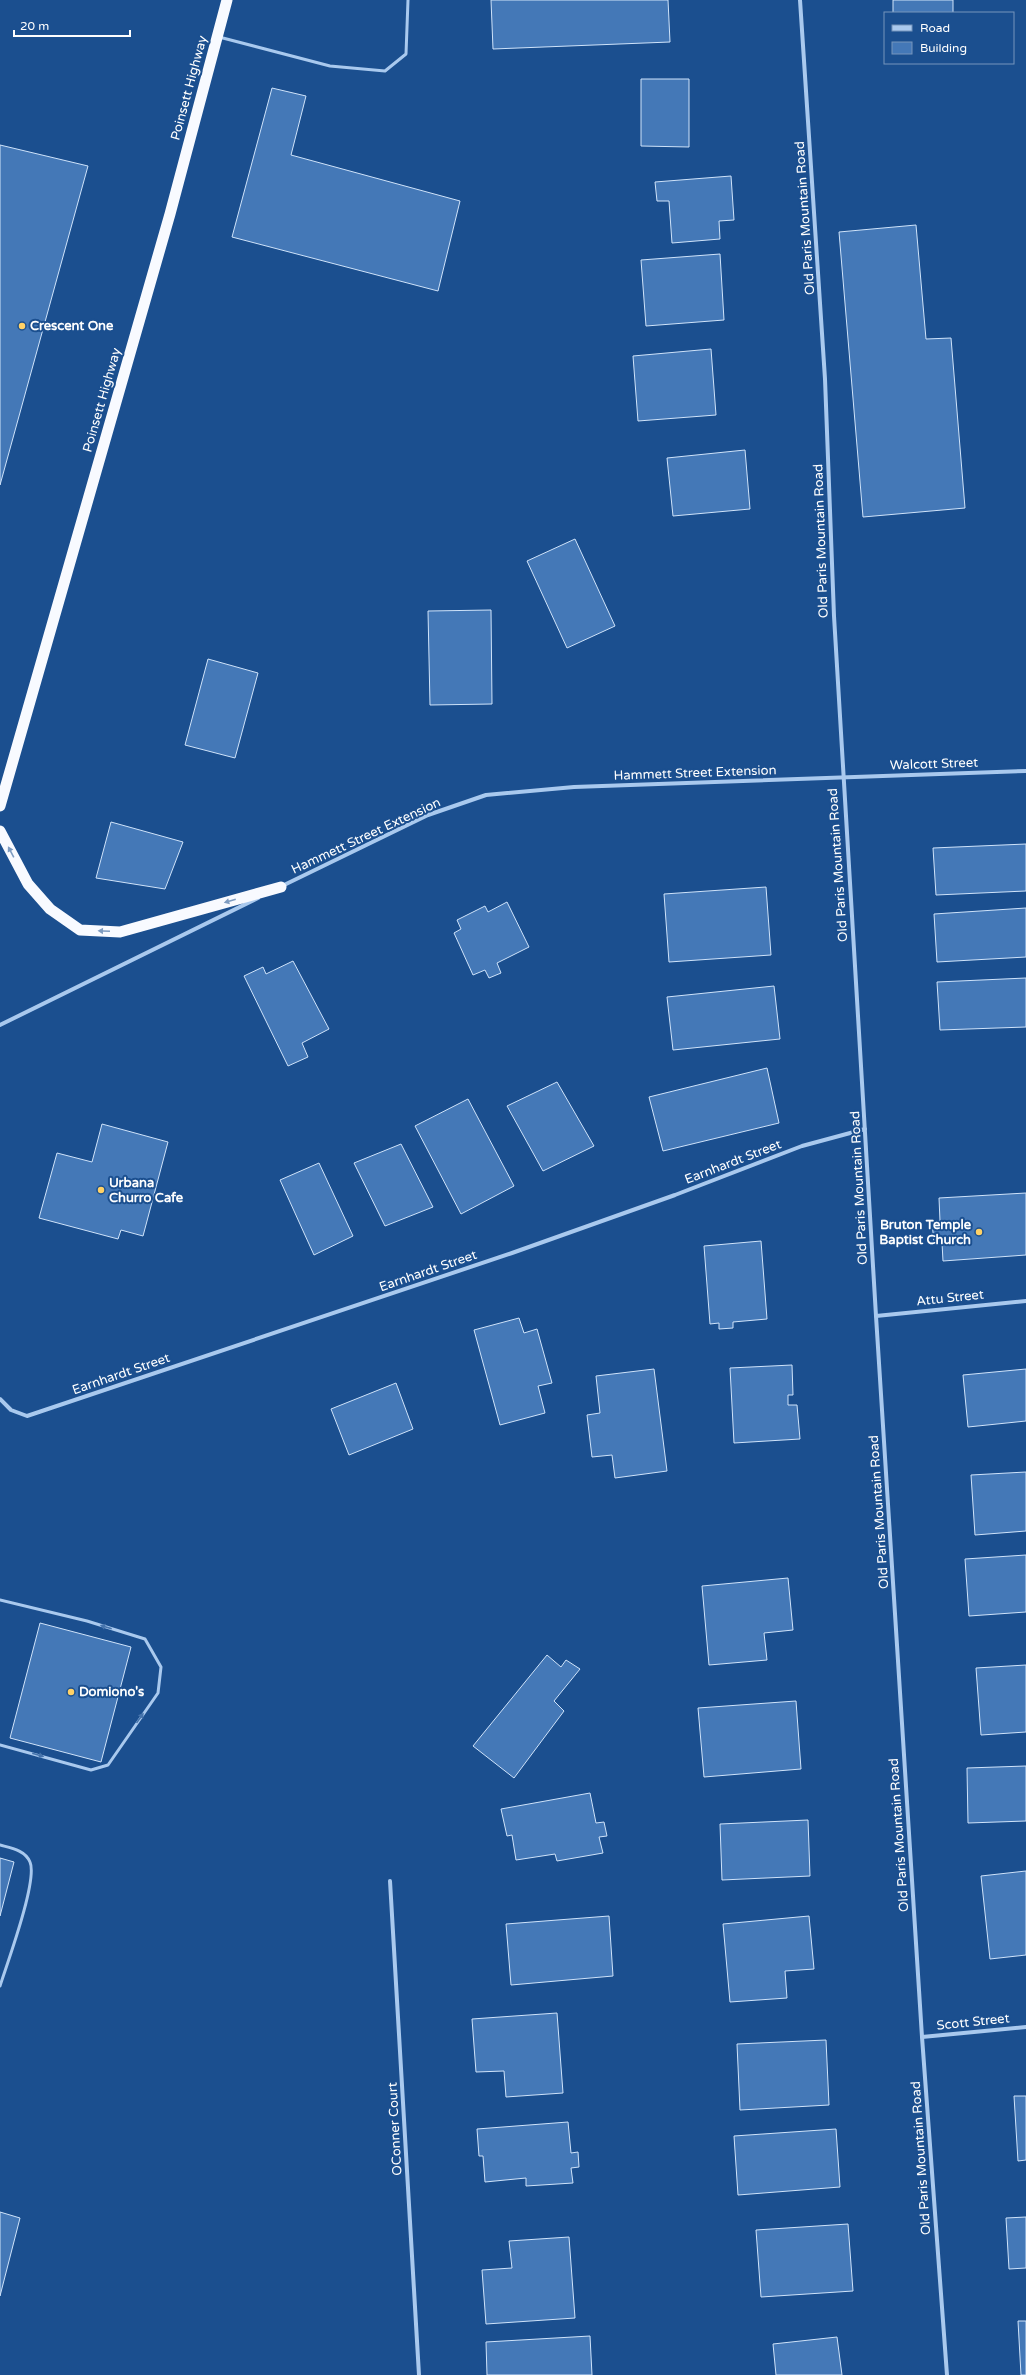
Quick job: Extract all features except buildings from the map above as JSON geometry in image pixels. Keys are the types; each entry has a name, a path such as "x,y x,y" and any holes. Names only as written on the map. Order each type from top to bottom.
{"highway":[{"name":"Poinsett Highway","path":"0,806 170,214 227,0"},
{"path":"0,831 28,884 50,909 80,930 120,932 281,887"}],"street":[{"name":"Old Paris Mountain Road","path":"800,0 824,371 843,777 876,1316 922,2037 947,2375"},
{"name":"Walcott Street","path":"843,777 1026,771"},
{"name":"Hammett Street Extension","path":"0,1025 428,815 486,794 574,788 843,777"},
{"name":"Earnhardt Street","path":"0,1399 11,1410 28,1416 512,1253 675,1195 802,1146 865,1129"},
{"name":"Attu Street","path":"876,1316 1026,1301"},
{"name":"OConner Court","path":"390,1881 419,2375"},
{"name":"Scott Street","path":"922,2037 1026,2027"}],"lane":[{"path":"217,36 330,66 385,71 406,54 408,0"},
{"path":"0,1600 87,1621 145,1640 161,1667 158,1693 108,1765 91,1770 0,1745"},
{"path":"0,1844 20,1850 30,1862 31,1881 0,1986"}],"place":[{"name":"Crescent One","path":"22,326"},
{"name":"Urbana Churro Cafe","path":"101,1190"},
{"name":"Bruton Temple Baptist Church","path":"979,1232"},
{"name":"Domiono's","path":"71,1692"}]}
